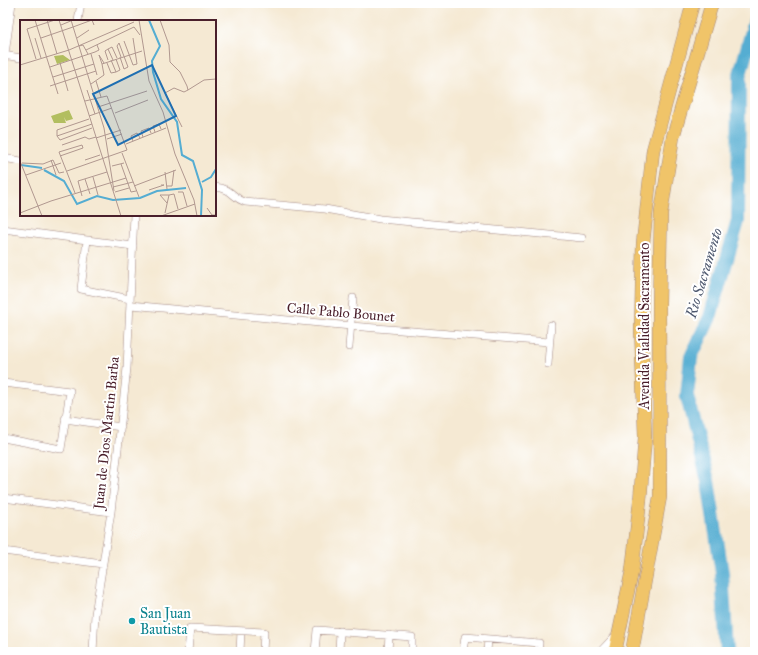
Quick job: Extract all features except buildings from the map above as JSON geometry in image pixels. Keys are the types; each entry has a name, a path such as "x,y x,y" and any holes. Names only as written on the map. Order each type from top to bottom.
{"highway":[{"name":"Avenida Vialidad Sacramento","path":"615,652 632,571 645,437 641,329 642,244 653,150 693,3"},
{"name":"Avenida Vialidad Sacramento","path":"632,652 660,497 659,304 661,213 674,137 712,3"}],"street":[{"path":"3,69 12,3"},
{"path":"78,20 81,3"},
{"path":"4,55 20,58"},
{"path":"3,158 20,161"},
{"path":"216,187 225,188 238,199 245,202 325,209 380,219 582,238"},
{"name":"Juan de Dios Martin Barba","path":"93,652 95,614 111,512 127,368 134,216"},
{"path":"3,230 133,246"},
{"name":"Calle Pablo Bounet","path":"87,240 80,285 81,289 131,302 351,326 549,342"},
{"path":"349,347 353,298"},
{"path":"548,364 551,325"},
{"path":"3,383 70,390 61,449 3,438"},
{"path":"65,419 121,427"},
{"path":"3,501 3,498 111,512"},
{"path":"3,551 103,564"},
{"path":"188,652 190,628 264,632 263,652"},
{"path":"240,652 241,630"},
{"path":"315,652 317,630 412,637 412,652"},
{"path":"600,652 620,631"},
{"path":"339,652 340,632"},
{"path":"388,652 389,635"},
{"path":"464,652 465,637 539,644 538,652"},
{"path":"487,652 488,639"}],"waterway":[{"name":"Rio Sacramento","path":"727,652 722,573 708,481 687,396 691,357 710,317 738,221 739,78 755,20"}],"place":[{"name":"San Juan Bautista","path":"132,621"}]}
